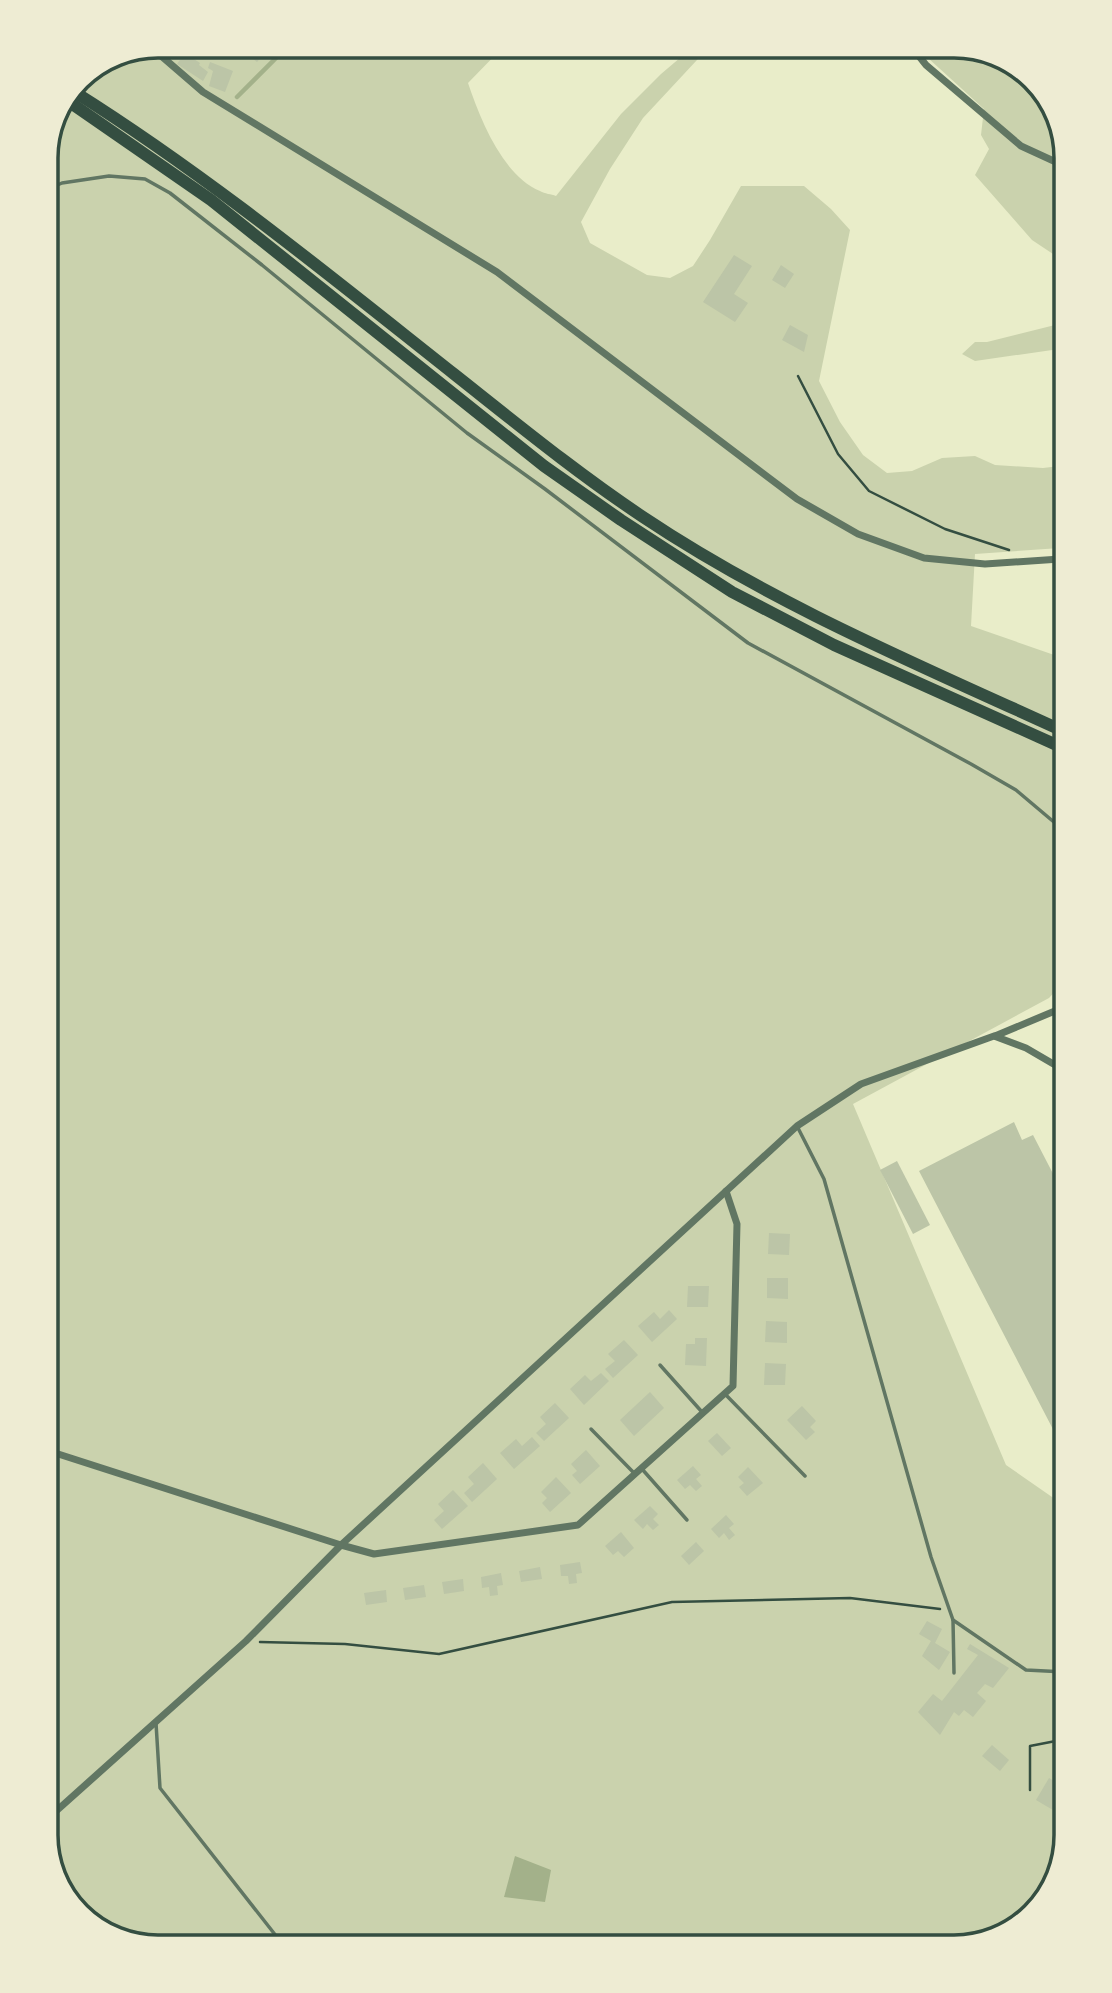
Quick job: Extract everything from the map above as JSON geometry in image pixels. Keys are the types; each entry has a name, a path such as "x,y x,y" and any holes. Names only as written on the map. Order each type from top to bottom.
{"highway":[{"path":"80,96 157,145 361,300 553,452 641,516 713,560 835,626 1054,727"},
{"path":"73,105 211,200 544,466 621,520 732,592 834,645 1054,744"}],"street":[{"path":"164,58 203,92 498,272 797,499 858,534 924,558 985,564 1054,559"},
{"path":"920,58 1021,146 1054,161"},
{"path":"58,1809 246,1641 341,1545 797,1126 861,1084 1054,1011"},
{"path":"994,1036 1026,1048 1054,1064"},
{"path":"58,1454 374,1554 578,1525 733,1386 737,1224 726,1191"}],"lane":[{"path":"58,185 109,176 145,178 170,193 467,433 748,643 1016,790 1054,822"},
{"path":"797,1126 824,1179 931,1557 953,1620 954,1673"},
{"path":"660,1365 703,1414"},
{"path":"725,1394 805,1476"},
{"path":"591,1429 687,1520"},
{"path":"953,1620 1027,1670 1054,1671"},
{"path":"156,1720 160,1788 275,1935"}],"path":[{"path":"798,376 838,454 869,491 945,529 1016,552"},
{"path":"246,1641 345,1644 439,1654 672,1602 850,1598 950,1610"},
{"path":"1030,1790 1030,1746 1054,1741"}],"shaded area":[{"path":"157,58 492,58 468,83 486,129 515,173 527,184 556,196 621,114 661,74 680,58 699,58 643,118 610,169 581,222 590,243 647,275 670,278 693,266 741,186 804,186 850,230 819,381 840,422 863,455 887,473 912,471 942,458 975,456 995,465 1054,467 1054,548 975,554 971,626 1054,655 1054,993 1049,998 853,1104 1006,1465 1054,1498 1054,1836 1047,1874 1037,1891 1015,1915 993,1928 955,1935 151,1935 113,1925 78,1896 65,1874 58,1836 58,151 65,119 87,87 102,75 119,65"},
{"path":"928,58 961,58 993,65 1015,78 1034,97 1047,119 1052,138 1054,255 1032,240 975,175 989,149 981,135 984,109"},
{"path":"1054,325 1054,350 975,361 962,354 975,342 987,342"},
{"path":"515,1856 551,1870 545,1902 504,1897"}],"building":[{"path":"181,58 192,58 208,72 203,81 177,64"},
{"path":"210,62 233,71 225,92 209,86 213,71 208,68"},
{"path":"734,255 752,266 734,294 748,303 735,322 703,302"},
{"path":"781,265 794,274 785,288 772,280"},
{"path":"790,325 808,335 804,352 782,340"},
{"path":"1014,1122 1022,1140 1033,1135 1054,1176 1054,1431 919,1171"},
{"path":"897,1161 930,1225 913,1234 880,1170"},
{"path":"769,1233 790,1234 789,1255 768,1254"},
{"path":"767,1278 788,1278 788,1299 767,1298"},
{"path":"688,1286 709,1286 708,1307 687,1307"},
{"path":"669,1310 677,1319 652,1342 638,1326 654,1312 660,1319"},
{"path":"766,1321 787,1322 787,1343 765,1342"},
{"path":"695,1338 707,1338 706,1366 685,1365 686,1344 695,1344"},
{"path":"624,1340 638,1355 613,1378 605,1369 615,1361 608,1354"},
{"path":"765,1363 786,1364 785,1385 764,1385"},
{"path":"601,1373 609,1381 584,1405 570,1389 585,1375 591,1381"},
{"path":"650,1392 664,1408 634,1436 620,1420"},
{"path":"555,1403 569,1418 544,1441 536,1433 546,1424 540,1417"},
{"path":"802,1406 816,1421 810,1427 815,1432 806,1440 787,1420"},
{"path":"717,1433 731,1448 722,1456 708,1441"},
{"path":"532,1437 540,1446 514,1469 500,1453 516,1439 522,1446"},
{"path":"586,1450 600,1466 580,1484 572,1475 577,1471 571,1464"},
{"path":"483,1463 497,1479 472,1502 464,1493 474,1484 468,1477"},
{"path":"693,1466 701,1475 696,1479 702,1486 696,1491 690,1485 685,1489 677,1480"},
{"path":"748,1467 763,1483 747,1496 739,1487 744,1483 738,1477"},
{"path":"556,1477 571,1493 550,1512 542,1503 547,1498 541,1492"},
{"path":"453,1490 468,1506 442,1529 434,1520 444,1511 438,1504"},
{"path":"650,1506 658,1514 653,1519 659,1525 653,1530 647,1524 643,1529 634,1520"},
{"path":"726,1515 734,1524 729,1528 735,1535 729,1540 724,1533 719,1538 711,1529"},
{"path":"621,1532 634,1548 624,1557 618,1551 613,1555 605,1546"},
{"path":"696,1542 704,1551 689,1565 681,1556"},
{"path":"580,1562 582,1573 576,1574 577,1583 569,1584 568,1576 561,1576 560,1565"},
{"path":"540,1567 542,1579 521,1582 519,1571"},
{"path":"501,1573 503,1585 497,1586 498,1595 490,1596 489,1587 482,1588 481,1577"},
{"path":"463,1579 464,1591 444,1594 442,1582"},
{"path":"424,1585 426,1597 405,1600 403,1588"},
{"path":"386,1590 387,1602 366,1605 364,1593"},
{"path":"927,1621 942,1629 935,1643 950,1652 939,1670 922,1656 931,1641 919,1634"},
{"path":"970,1644 1009,1668 993,1688 985,1684 977,1693 986,1701 973,1717 964,1710 959,1716 954,1712 940,1735 918,1712 933,1694 942,1701 978,1655 967,1649"},
{"path":"992,1745 1009,1760 1000,1771 982,1756"},
{"path":"1049,1778 1054,1781 1054,1811 1036,1800"}],"waterway":[{"path":"237,97 276,58"}]}
